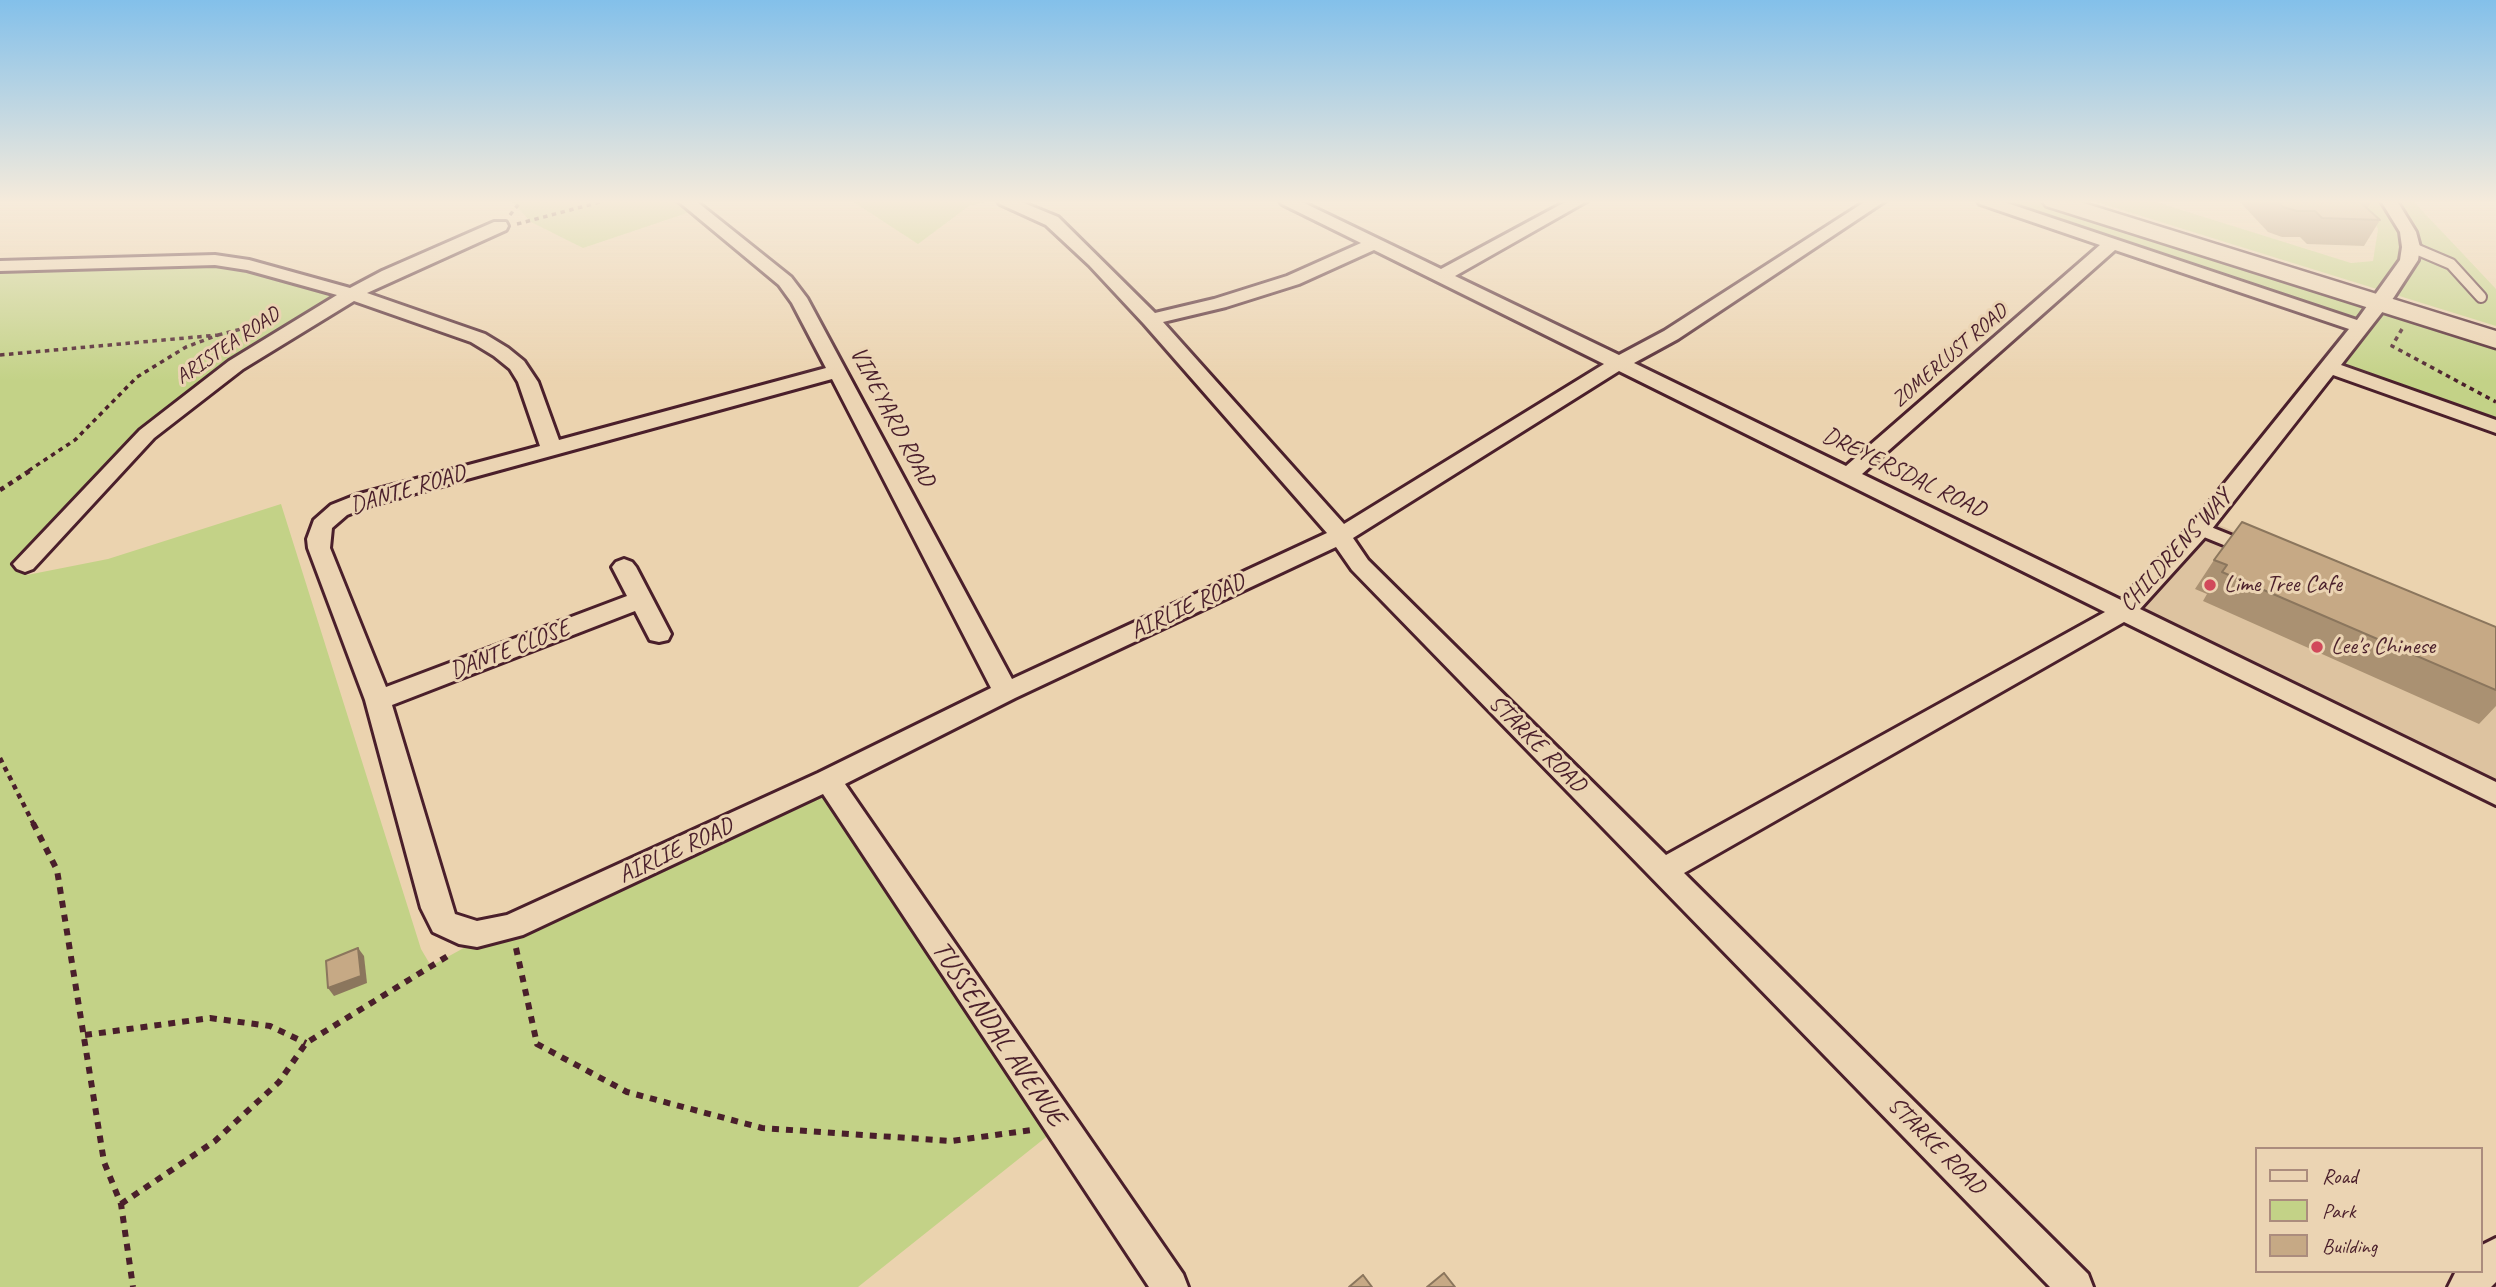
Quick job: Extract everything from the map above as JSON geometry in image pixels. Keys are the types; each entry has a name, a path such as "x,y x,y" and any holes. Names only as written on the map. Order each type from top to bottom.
{"main road":[{"path":"2259,261 2385,298 2496,326"},
{"path":"2274,261 2385,298 2496,340"}],"street":[{"path":"0,266 177,261"},
{"path":"222,261 249,265 352,294 478,338 517,365 528,383 552,449"},
{"name":"ARISTEA ROAD","path":"25,564 138,444 178,408 267,344 352,294 419,261"},
{"name":"VINEYARD ROAD","path":"761,261 785,281 801,302 1006,692"},
{"name":"STARKE ROAD","path":"1094,261 1152,320 1331,522 1360,565 2075,1287"},
{"path":"1152,320 1220,303 1293,280 1335,261"},
{"name":"DREYERSDAL ROAD","path":"1412,261 2496,794"},
{"path":"1442,276 1469,261"},
{"name":"AIRLIE ROAD","path":"459,931 500,930 828,780 1006,692 1340,536 1619,363 1671,335 1785,261"},
{"name":"ZOMERLUST ROAD","path":"1848,475 2092,261"},
{"path":"2166,261 2361,327"},
{"name":"CHILDRENS WAY","path":"1664,870 2095,630 2124,611 2200,529 2385,298 2408,261"},
{"path":"2330,368 2496,427"},
{"name":"DANTE ROAD","path":"459,931 444,923 436,908 378,700 319,548 318,539 323,525 333,514 351,504 839,371"},
{"path":"624,567 659,634"},
{"name":"DANTE CLOSE","path":"378,700 641,600"},
{"name":"TUSSENDAL AVENUE","path":"828,780 1170,1287"},
{"path":"2482,1270 2496,1256"},
{"path":"2466,1287 2480,1273"}],"lane":[{"path":"2444,261 2451,264 2481,297"},
{"path":"2200,529 2252,551"}],"path":[{"path":"2404,325 2392,346 2496,402"},
{"path":"0,355 218,335 186,347 137,377 75,440 0,491"},
{"path":"0,758 57,870 104,1162 121,1204 133,1287"},
{"path":"121,1204 215,1141 279,1082 306,1043 500,930 537,1044 627,1092 762,1128 951,1141 1060,1126"},
{"path":"85,1035 210,1018 270,1026 306,1043"}],"shaded area":[{"path":"2212,522 2496,641 2496,786 2136,611"}],"green space":[{"path":"198,261 246,266 348,296 178,408 25,564 27,575 108,559 281,504 421,949 431,966 491,933 827,784 1060,1126 858,1287 0,1287 0,267"},
{"path":"2165,261 2245,261 2496,340 2496,427 2330,368 2361,327"},
{"path":"2287,261 2470,261 2496,289 2496,326"}],"building":[{"path":"2242,522 2496,627 2496,690 2222,572 2227,565 2214,560"},
{"path":"358,948 361,976 328,988 326,961"},
{"path":"1444,1273 1455,1287 1427,1287"},
{"path":"1363,1275 1372,1287 1349,1287"}],"place":[{"name":"Lime Tree Cafe","path":"2210,585"},
{"name":"Lee's Chinese","path":"2317,647"}]}
